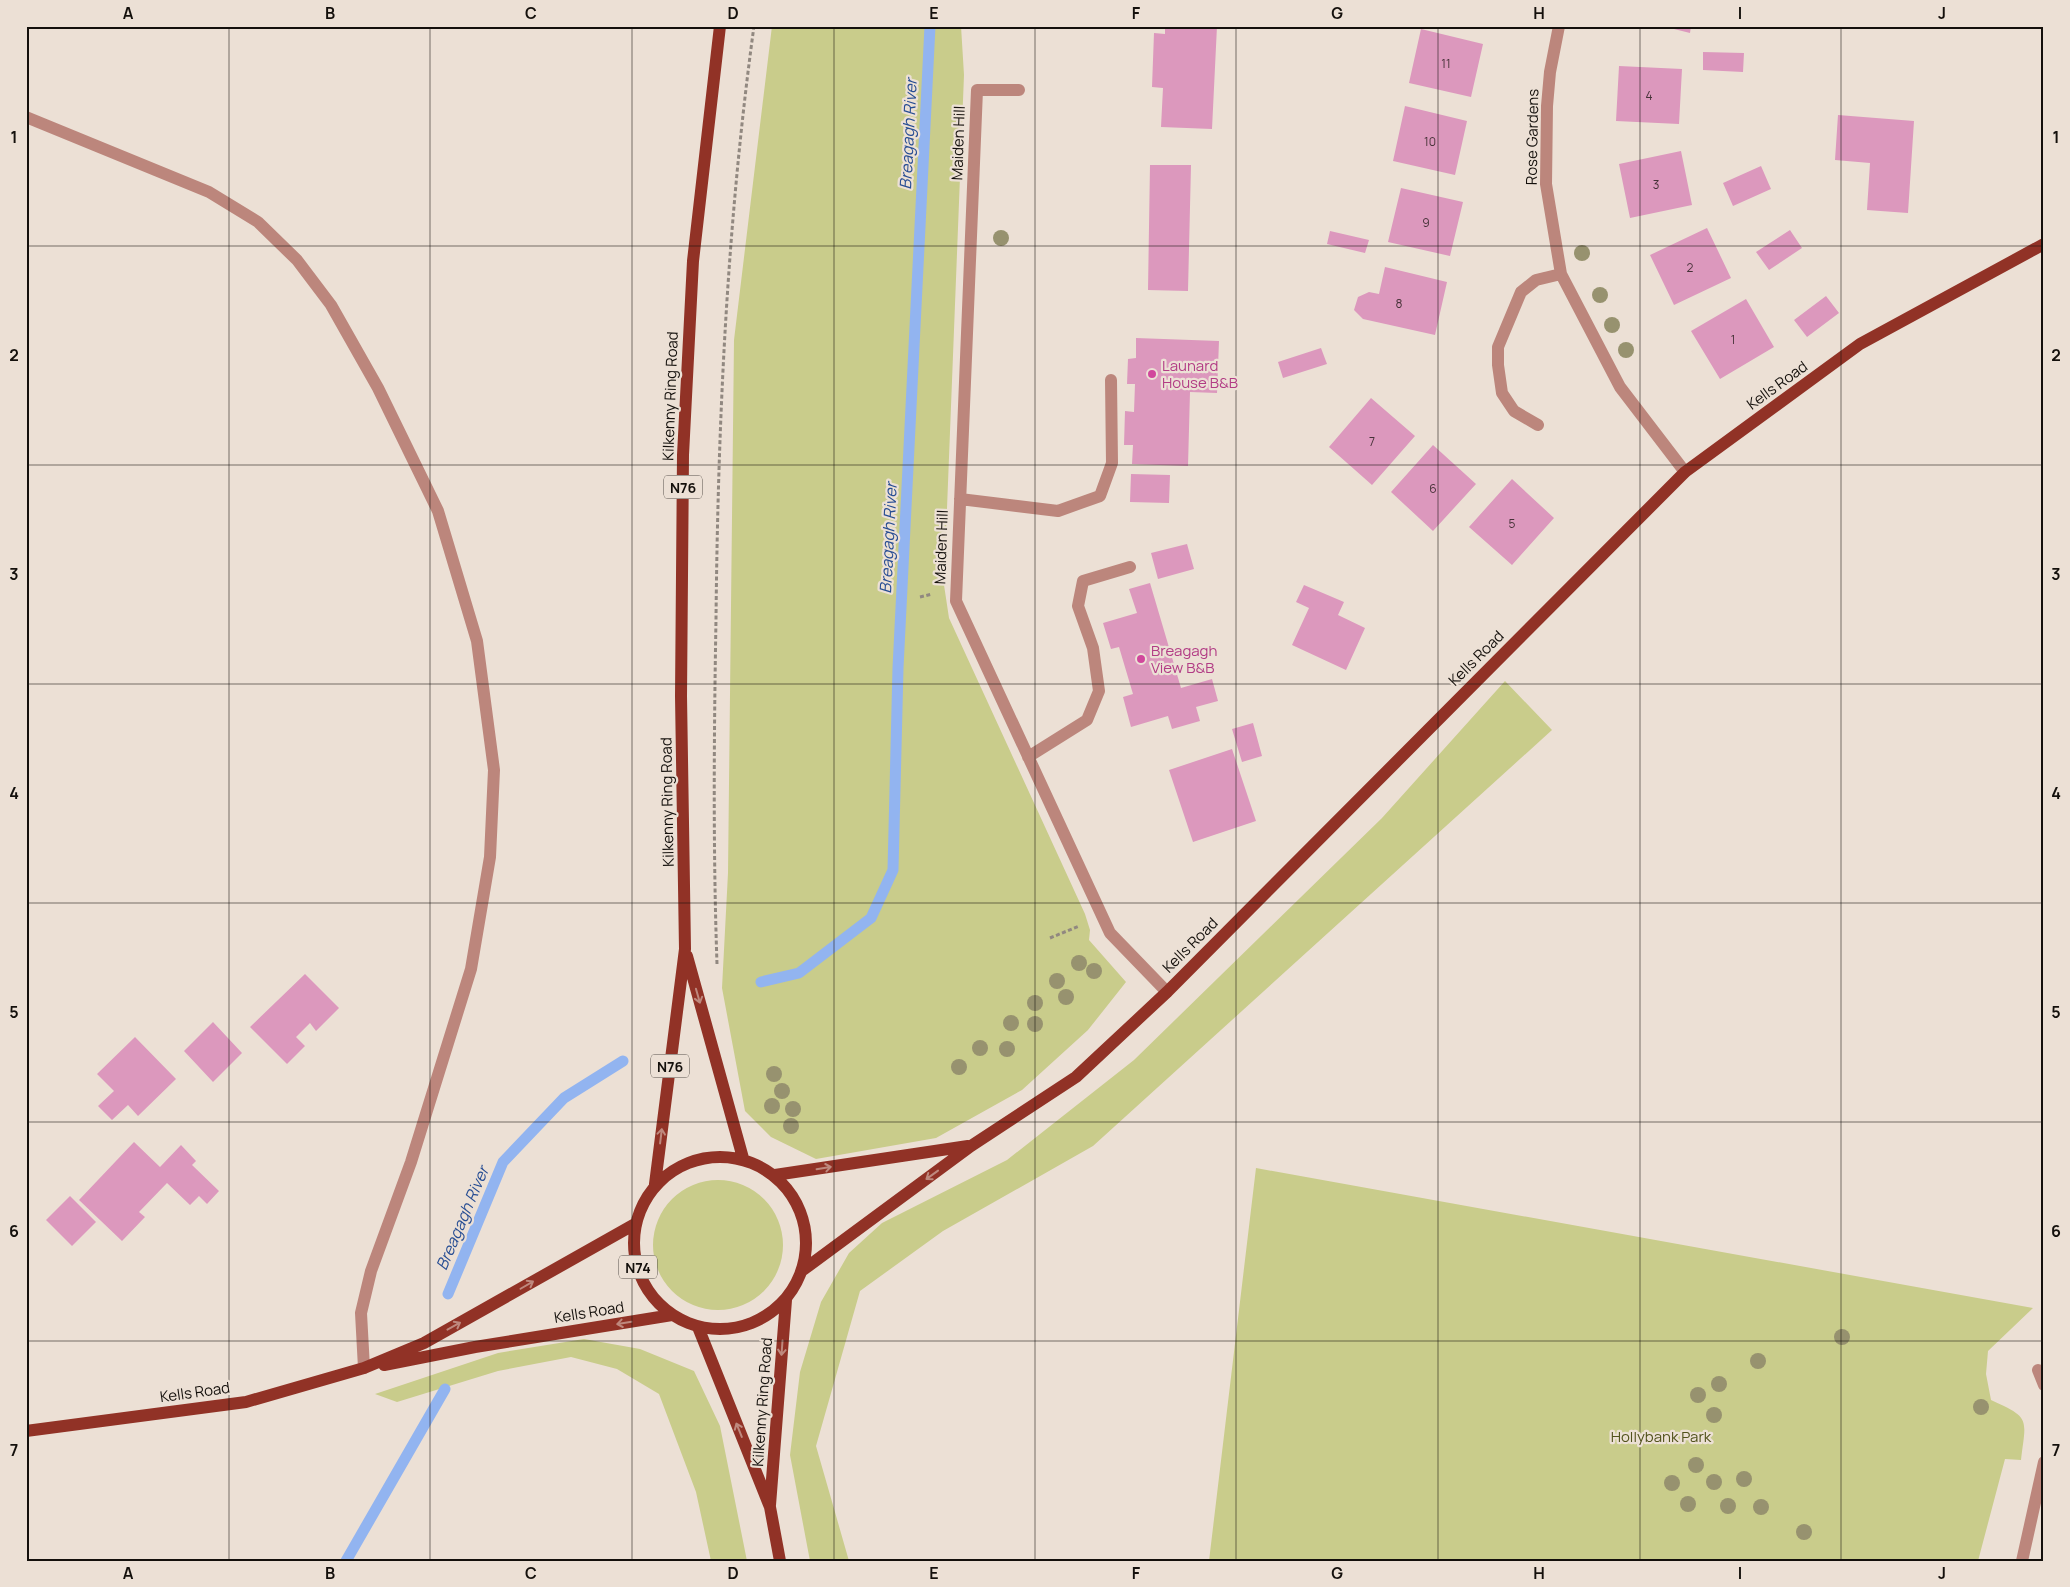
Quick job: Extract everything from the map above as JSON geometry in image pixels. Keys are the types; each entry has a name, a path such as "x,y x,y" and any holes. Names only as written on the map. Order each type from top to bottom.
{"main road":[{"name":"Kilkenny Ring Road","path":"655,1184 685,949 681,696 683,455 693,261 720,26"},
{"name":"Kells Road","path":"803,1270 971,1146 1076,1076 1167,992 1685,472 1860,344 2044,244"},
{"name":"Kilkenny Ring Road","path":"685,949 743,1158"},
{"name":"Kells Road","path":"776,1175 971,1146"},
{"name":"N74","path":"716,1155 743,1158 776,1175 796,1200 807,1232 803,1270 786,1300 758,1321 730,1329 698,1327 672,1315 650,1295 635,1261 635,1224 655,1184 686,1162 716,1155"},
{"name":"Kells Road","path":"26,1431 246,1402 364,1368 424,1343 635,1224"},
{"name":"Kilkenny Ring Road","path":"770,1507 786,1300"},
{"name":"Kells Road","path":"364,1368 429,1358 475,1347 672,1315"},
{"name":"Kilkenny Ring Road","path":"698,1327 770,1507 780,1561"}],"street":[{"name":"Rose Gardens","path":"1559,29 1547,106 1546,184 1561,274 1620,387 1685,472"},
{"name":"Maiden Hill","path":"1019,90 977,90 956,601 1110,933 1167,992"},
{"path":"26,117 209,192 258,222 297,260 331,305 378,388 438,511 477,641 494,770 490,857 471,969 411,1162 371,1271 361,1312 364,1368"},
{"path":"1538,425 1514,410 1502,393 1498,365 1498,347 1521,292 1536,280 1561,274"},
{"path":"960,499 1058,511 1100,496 1112,463 1111,380"},
{"path":"1028,757 1088,720 1099,690 1093,648 1078,606 1083,581 1130,567"},
{"path":"2038,1370 2044,1385"},
{"path":"2022,1561 2044,1462"}],"path":[{"path":"717,965 714,741 720,409 730,237 754,26"},
{"path":"1050,938 1088,922"}],"green space":[{"path":"772,26 961,26 964,75 944,585 949,618 1085,914 1090,930 1089,940 1126,982 1088,1030 1022,1090 936,1138 816,1159 771,1137 745,1111 722,988 728,873 734,340"},
{"path":"1505,681 1552,730 1093,1146 943,1231 860,1291 816,1446 849,1561 810,1561 790,1455 800,1372 821,1302 849,1253 882,1223 1007,1160 1134,1060 1382,818"},
{"name":"Hollybank Park","path":"1256,1168 2033,1308 1988,1351 1986,1374 1991,1400 2019,1416 2023,1421 2024,1435 2021,1460 2005,1459 1978,1561 1209,1561"},
{"path":"718,1180 731,1181 743,1185 764,1199 778,1220 782,1232 782,1258 778,1270 764,1291 743,1305 731,1309 718,1310 705,1309 693,1305 672,1291 658,1270 654,1258 653,1245 654,1232 658,1220 672,1199 693,1185 705,1181"},
{"path":"584,1339 640,1349 694,1371 720,1426 747,1561 711,1561 696,1492 659,1394 617,1369 571,1357 498,1371 397,1402 375,1394 498,1353"}],"building":[{"path":"1165,26 1217,26 1212,129 1161,127 1163,88 1152,87 1154,33 1165,34"},
{"path":"1662,26 1691,26 1690,33"},
{"path":"1421,29 1483,44 1471,97 1409,83"},
{"path":"1703,52 1744,53 1743,72 1703,70"},
{"path":"1619,66 1682,69 1679,124 1616,121"},
{"path":"1405,106 1467,121 1455,175 1393,161"},
{"path":"1838,115 1914,121 1908,213 1867,210 1870,163 1835,160"},
{"path":"1681,151 1692,205 1630,218 1619,164"},
{"path":"1150,165 1191,165 1188,291 1148,290"},
{"path":"1761,166 1771,189 1733,206 1723,183"},
{"path":"1401,188 1463,202 1450,256 1388,242"},
{"path":"1707,228 1731,278 1674,305 1650,255"},
{"path":"1790,230 1802,248 1769,270 1756,252"},
{"path":"1330,231 1369,240 1365,253 1327,244"},
{"path":"1385,267 1447,282 1435,335 1363,319 1354,310 1358,297 1369,292 1379,294"},
{"path":"1826,296 1839,313 1807,337 1794,320"},
{"path":"1746,299 1774,347 1720,379 1691,331"},
{"path":"1136,338 1219,341 1217,393 1190,392 1188,466 1132,464 1133,445 1124,445 1125,411 1134,412 1135,384 1127,384 1128,359 1136,358"},
{"path":"1321,348 1327,364 1283,378 1278,362"},
{"path":"1371,398 1415,436 1372,485 1329,447"},
{"path":"1433,445 1476,484 1433,531 1391,492"},
{"path":"1131,474 1170,475 1169,503 1130,502"},
{"path":"1512,479 1554,518 1512,565 1469,527"},
{"path":"1187,544 1194,569 1158,579 1151,553"},
{"path":"1150,583 1181,688 1212,679 1218,701 1196,707 1200,721 1172,729 1168,716 1131,727 1123,697 1133,694 1119,647 1111,649 1103,623 1137,613 1129,589"},
{"path":"1304,585 1344,602 1338,615 1365,628 1346,670 1292,645 1309,608 1296,602"},
{"path":"1253,723 1262,756 1242,762 1232,729"},
{"path":"1232,749 1256,821 1193,842 1169,770"},
{"path":"305,974 339,1008 316,1031 310,1023 296,1037 305,1046 287,1064 250,1027"},
{"path":"213,1022 242,1053 213,1082 184,1051"},
{"path":"135,1037 176,1079 138,1116 128,1105 112,1120 98,1106 114,1091 97,1074"},
{"path":"134,1142 160,1167 181,1145 196,1161 192,1165 219,1191 207,1204 199,1196 190,1205 167,1183 139,1212 145,1217 122,1241 79,1200"},
{"path":"70,1196 96,1222 72,1246 46,1220"}],"waterway":[{"name":"Breagagh River","path":"761,982 799,973 871,918 893,870 898,668 930,26"},
{"name":"Breagagh River","path":"448,1294 503,1162 564,1098 623,1061"},
{"name":"Breagagh River","path":"346,1561 445,1389"}],"place":[{"name":"Launard House B&B","path":"1152,374"},
{"name":"Breagagh View B&B","path":"1141,659"}]}
